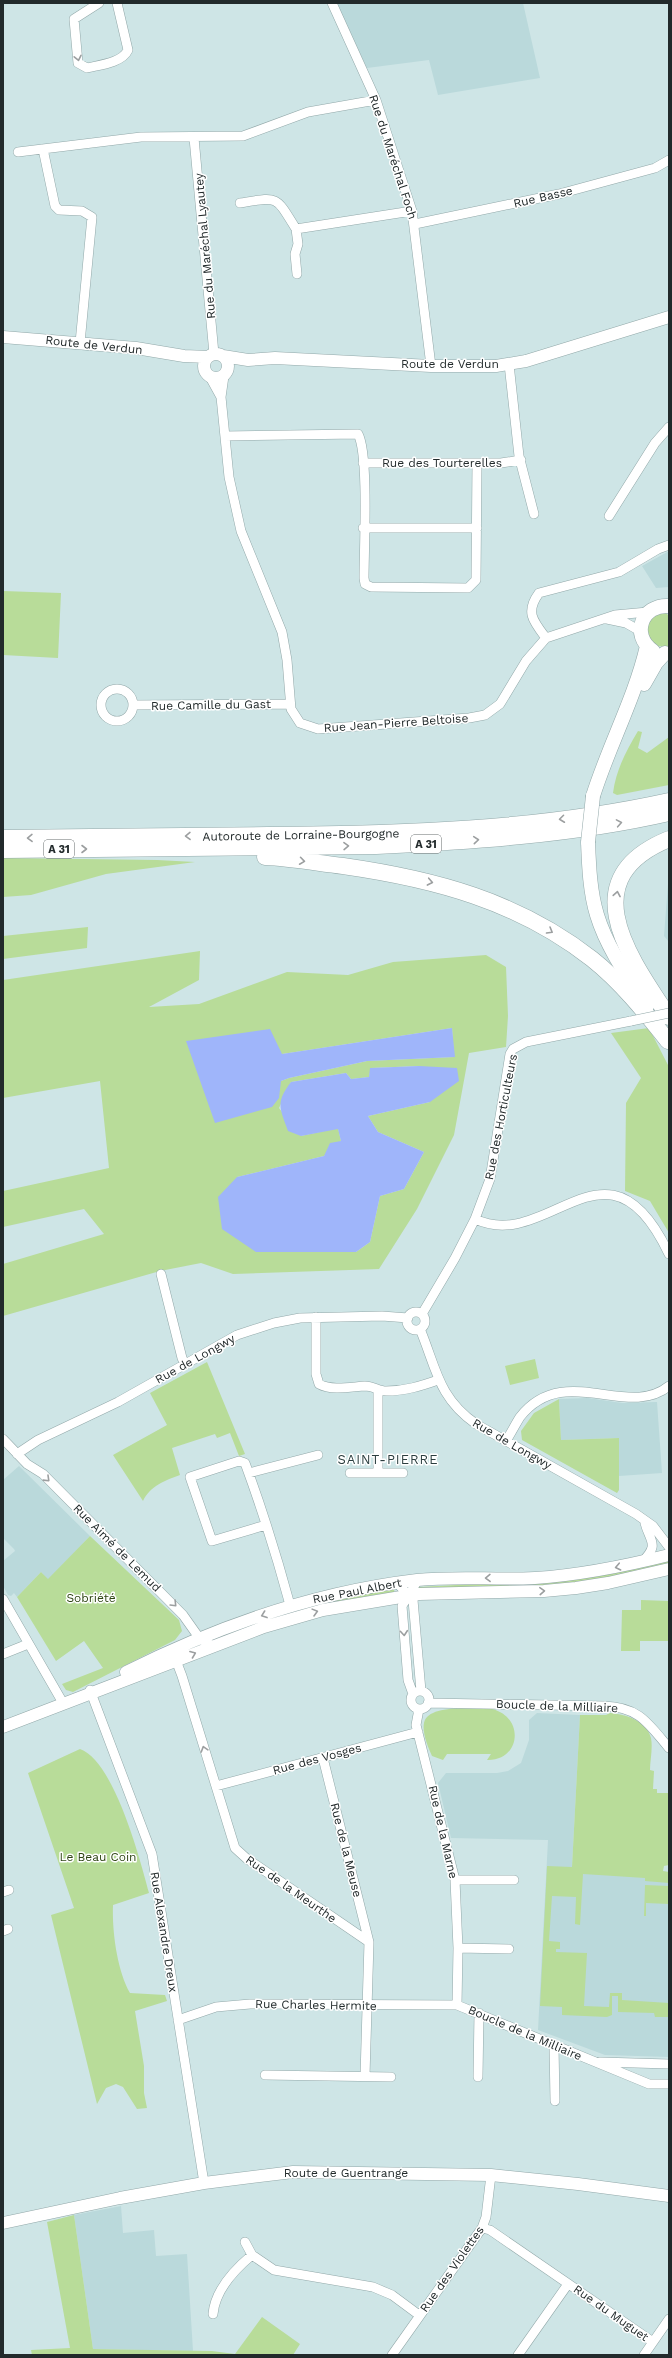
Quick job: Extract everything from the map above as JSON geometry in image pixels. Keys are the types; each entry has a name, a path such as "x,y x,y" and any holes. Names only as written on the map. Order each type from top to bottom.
{"highway":[{"name":"Autoroute de Lorraine-Bourgogne","path":"3,838 409,833 529,824 605,814 669,801"},
{"name":"Autoroute de Lorraine-Bourgogne","path":"3,850 376,846 452,842 582,829 669,813"},
{"path":"669,839 644,850 629,865 619,884 615,908 617,925 628,950 641,974 669,1018"},
{"path":"181,848 193,855 281,858 376,871 444,885 482,897 520,914 565,940 593,959 639,1005 668,1042"}],"main road":[{"name":"Route de Verdun","path":"3,337 136,348 212,362 274,358 476,367 509,364 669,317"},
{"name":"Route de Verdun","path":"226,373 248,360"},
{"path":"212,362 228,364 226,373 218,378 212,362"},
{"path":"667,653 658,653 647,646 640,631 642,621 648,612 655,608 669,606"},
{"path":"647,646 642,672 606,759 597,796 591,842 592,892 602,929 614,953 668,1042"},
{"path":"597,796 644,684 656,663 667,653"},
{"path":"591,842 599,891 610,930 628,964 669,1018"},
{"name":"Rue Paul Albert","path":"3,1727 64,1704 174,1655 200,1639 290,1605 418,1580 535,1578 593,1572 642,1562 669,1554"},
{"name":"Rue Paul Albert","path":"174,1655 213,1646 264,1627 323,1610 407,1595 576,1588 616,1582 669,1569"},
{"name":"Route de Guentrange","path":"3,2223 94,2203 204,2183 293,2172 490,2174 669,2196"}],"street":[{"path":"99,3 74,19 78,62 87,68 120,59 128,50 117,3"},
{"name":"Rue du Maréchal Foch","path":"332,3 376,100 412,211 415,224 431,366"},
{"path":"18,152 141,137 194,138 243,136 308,112 376,100"},
{"name":"Rue du Maréchal Lyautey","path":"194,138 212,362 221,397 223,414"},
{"path":"43,149 55,206 59,210 82,211 92,217 80,343"},
{"name":"Rue Basse","path":"415,224 559,194 655,168 669,160"},
{"path":"240,203 272,198 279,202 296,229 298,244 294,254 297,274"},
{"path":"296,229 412,211"},
{"path":"509,364 521,460 534,514"},
{"name":"Rue du Maréchal Lyautey","path":"221,397 226,373"},
{"name":"Rue Jean-Pierre Beltoise","path":"223,414 229,477 242,531 282,632 287,660 290,704 295,718 300,723 318,729 469,718 484,715 500,704 526,661 546,638"},
{"path":"609,516 655,443 669,427"},
{"path":"226,436 358,434 362,442 363,463 365,584 370,587 468,588 476,580 477,463"},
{"name":"Rue des Tourterelles","path":"363,463 501,463 521,460"},
{"path":"364,528 477,528"},
{"path":"648,612 615,615 546,638 533,620 530,611 532,602 539,593 619,572 658,549 669,545"},
{"path":"605,618 626,623 640,631"},
{"name":"Rue Camille du Gast","path":"133,705 290,704"},
{"name":"Rue des Horticulteurs","path":"422,1314 455,1258 475,1219 490,1179 510,1054 513,1049 526,1042 669,1014"},
{"path":"475,1219 489,1225 509,1224 587,1198 616,1196 626,1199 641,1209 654,1226 669,1254"},
{"path":"161,1274 182,1358 185,1364"},
{"path":"414,1312 422,1314 425,1322 420,1329 412,1328 408,1324 408,1318 414,1312"},
{"name":"Rue de Longwy","path":"17,1454 38,1440 118,1402 237,1335 274,1322 316,1317 382,1316 408,1318"},
{"path":"316,1317 316,1374 319,1384 328,1388 368,1386 378,1390 401,1390 438,1380"},
{"name":"Rue de Longwy","path":"420,1329 438,1380 448,1399 460,1413 645,1521 657,1531 669,1547"},
{"path":"506,1441 525,1412 542,1399 552,1395 579,1391 643,1398 668,1388"},
{"path":"378,1390 378,1473"},
{"path":"3,1439 17,1454"},
{"name":"Rue Aimé de Lemud","path":"17,1454 27,1464 43,1474 146,1576 183,1615 200,1639 213,1646"},
{"path":"249,1473 318,1455"},
{"path":"266,1525 212,1541 190,1477 239,1461 245,1463 266,1525 290,1605"},
{"path":"350,1473 403,1473"},
{"path":"642,1562 652,1551 653,1542 645,1521"},
{"path":"397,1583 407,1595 413,1600 414,1605 417,1693 411,1702 414,1707 419,1709 425,1708 428,1703 426,1694 417,1693 408,1680 402,1606 407,1595 418,1580"},
{"path":"3,1599 64,1704"},
{"path":"3,1654 28,1644"},
{"name":"Rue de la Meurthe","path":"174,1655 216,1786 234,1848 246,1858 369,1942"},
{"name":"Rue Alexandre Dreux","path":"91,1692 152,1854 204,2183"},
{"name":"Boucle de la Milliaire","path":"428,1703 604,1706 628,1708 644,1718 669,1748"},
{"name":"Rue de la Marne","path":"419,1709 416,1725 455,1880 458,1948 457,2005"},
{"name":"Rue des Vosges","path":"216,1786 418,1732"},
{"name":"Rue de la Meuse","path":"323,1758 369,1942"},
{"path":"455,1880 514,1880"},
{"path":"365,2076 369,1942"},
{"path":"458,1948 509,1948"},
{"name":"Rue Charles Hermite","path":"178,2020 216,2007 250,2004 368,2006 457,2005"},
{"name":"Boucle de la Milliaire","path":"457,2005 649,2084 669,2084"},
{"path":"478,2077 479,2013"},
{"path":"554,2046 555,2101"},
{"name":"Boucle de la Milliaire","path":"594,2062 669,2064"},
{"path":"265,2075 391,2077"},
{"name":"Rue des Violettes","path":"392,2355 482,2228 486,2217 490,2174"},
{"name":"Rue du Muguet","path":"482,2228 490,2230 653,2342"},
{"path":"244,2242 252,2255 274,2270 373,2287 392,2295 419,2315"},
{"path":"213,2314 214,2300 239,2266 252,2255"},
{"path":"518,2355 568,2284"},
{"path":"644,2355 669,2319"}],"shaded area":[{"path":"336,3 523,3 540,78 438,95 429,60 367,68"},
{"path":"669,551 669,587 656,588 642,566"},
{"path":"669,871 669,942 664,936"},
{"path":"588,1398 622,1403 657,1402 662,1473 619,1476 618,1438 561,1440 559,1399"},
{"path":"19,1466 90,1536 48,1580 41,1572 17,1597 14,1593 11,1596 8,1595 3,1586 3,1561 15,1551 3,1538 3,1480"},
{"path":"537,1713 580,1715 572,1867 669,1872 669,2057 605,2055 538,2030 548,1840 451,1838 438,1783 446,1773 497,1773 508,1771 521,1763 529,1740 529,1720"},
{"path":"121,2206 123,2233 154,2230 156,2256 187,2254 193,2351 93,2349 74,2215"}],"green space":[{"path":"3,591 61,593 58,658 3,655"},
{"path":"664,611 669,616 669,647 656,646 651,642 647,626 648,622 653,617"},
{"path":"638,731 642,732 638,748 647,753 669,737 669,785 617,795 613,793 619,769"},
{"path":"3,858 157,860 195,862 106,874 31,895 3,897"},
{"path":"88,927 87,948 3,959 3,936"},
{"path":"200,951 199,980 149,1007 199,1004 287,972 348,975 393,962 486,955 506,967 508,1016 506,1047 469,1053 454,1135 417,1209 379,1269 233,1274 201,1263 160,1271 3,1316 3,1264 104,1234 84,1209 3,1227 3,1191 109,1168 100,1081 3,1098 3,980","holes":["452,1028 454,1057 367,1061 281,1081 282,1054","419,1066 430,1102 368,1116 378,1132 424,1152 404,1189 380,1196 370,1242 356,1252 256,1252 237,1177 324,1156 341,1141 338,1128 301,1136 279,1108 291,1082 346,1073 351,1079 369,1077 371,1068"]},
{"path":"649,1028 669,1067 669,1233 650,1201 625,1191 626,1103 641,1078 611,1033"},
{"path":"535,1359 539,1378 510,1385 505,1366"},
{"path":"207,1362 245,1454 239,1456 230,1433 217,1438 215,1434 172,1448 180,1475 164,1481 154,1488 143,1501 113,1455 167,1425 150,1393"},
{"path":"559,1399 561,1440 619,1438 619,1490 617,1493 522,1440 521,1431 534,1413"},
{"name":"Sobriété","path":"90,1536 179,1620 182,1631 175,1640 73,1692 66,1690 62,1684 103,1668 84,1641 56,1661 17,1597 41,1572 48,1579"},
{"path":"669,1559 669,1564 644,1571 561,1585 418,1591 418,1587 494,1583"},
{"path":"395,1587 394,1592 350,1600 213,1644 211,1639 293,1608"},
{"path":"641,1600 669,1601 669,1641 640,1641 640,1651 621,1651 622,1610 641,1610"},
{"path":"454,1708 492,1709 503,1714 510,1720 514,1729 515,1738 507,1754 498,1758 487,1760 491,1754 447,1754 443,1760 432,1756 424,1731 424,1723 427,1717 434,1712"},
{"path":"610,1713 629,1717 640,1723 649,1732 652,1742 650,1770 654,1771 653,1789 657,1789 657,1793 669,1793 669,1865 664,1866 663,1871 669,1872 669,1883 645,1881 645,1878 583,1874 580,1925 575,1924 576,1897 552,1896 549,1941 560,1942 560,1949 556,1949 556,1952 587,1953 584,2006 609,2007 610,1993 622,1993 622,2000 669,2003 669,2017 655,2017 654,2013 618,2012 618,1996 612,1996 612,2015 607,2017 562,2015 562,2007 540,2006 547,1866 572,1867 580,1715 606,1715"},
{"name":"Le Beau Coin","path":"80,1749 92,1757 104,1772 114,1791 132,1836 149,1893 113,1905 113,1926 116,1950 125,1984 130,1993 165,1995 167,2001 135,2011 144,2066 144,2093 147,2108 137,2109 123,2087 116,2084 106,2088 97,2104 51,1915 74,1908 28,1773"},
{"path":"645,1885 669,1886 669,1904 646,1903 646,1916 644,1916"},
{"path":"74,2215 93,2349 212,2351 235,2354 262,2317 300,2344 293,2355 32,2355 31,2350 70,2348 47,2222"}],"water":[{"path":"452,1028 455,1057 367,1061 289,1078 281,1081 279,1098 272,1107 215,1123 186,1041 270,1029 282,1054"},
{"path":"419,1066 457,1068 459,1081 430,1102 368,1116 378,1132 424,1152 404,1189 380,1196 370,1242 356,1252 256,1252 222,1229 218,1197 237,1177 324,1156 330,1143 341,1141 338,1129 301,1136 288,1131 280,1106 283,1095 291,1082 346,1073 351,1079 369,1077 370,1068"}],"district":[{"name":"SAINT-PIERRE","path":"388,1459"}]}
